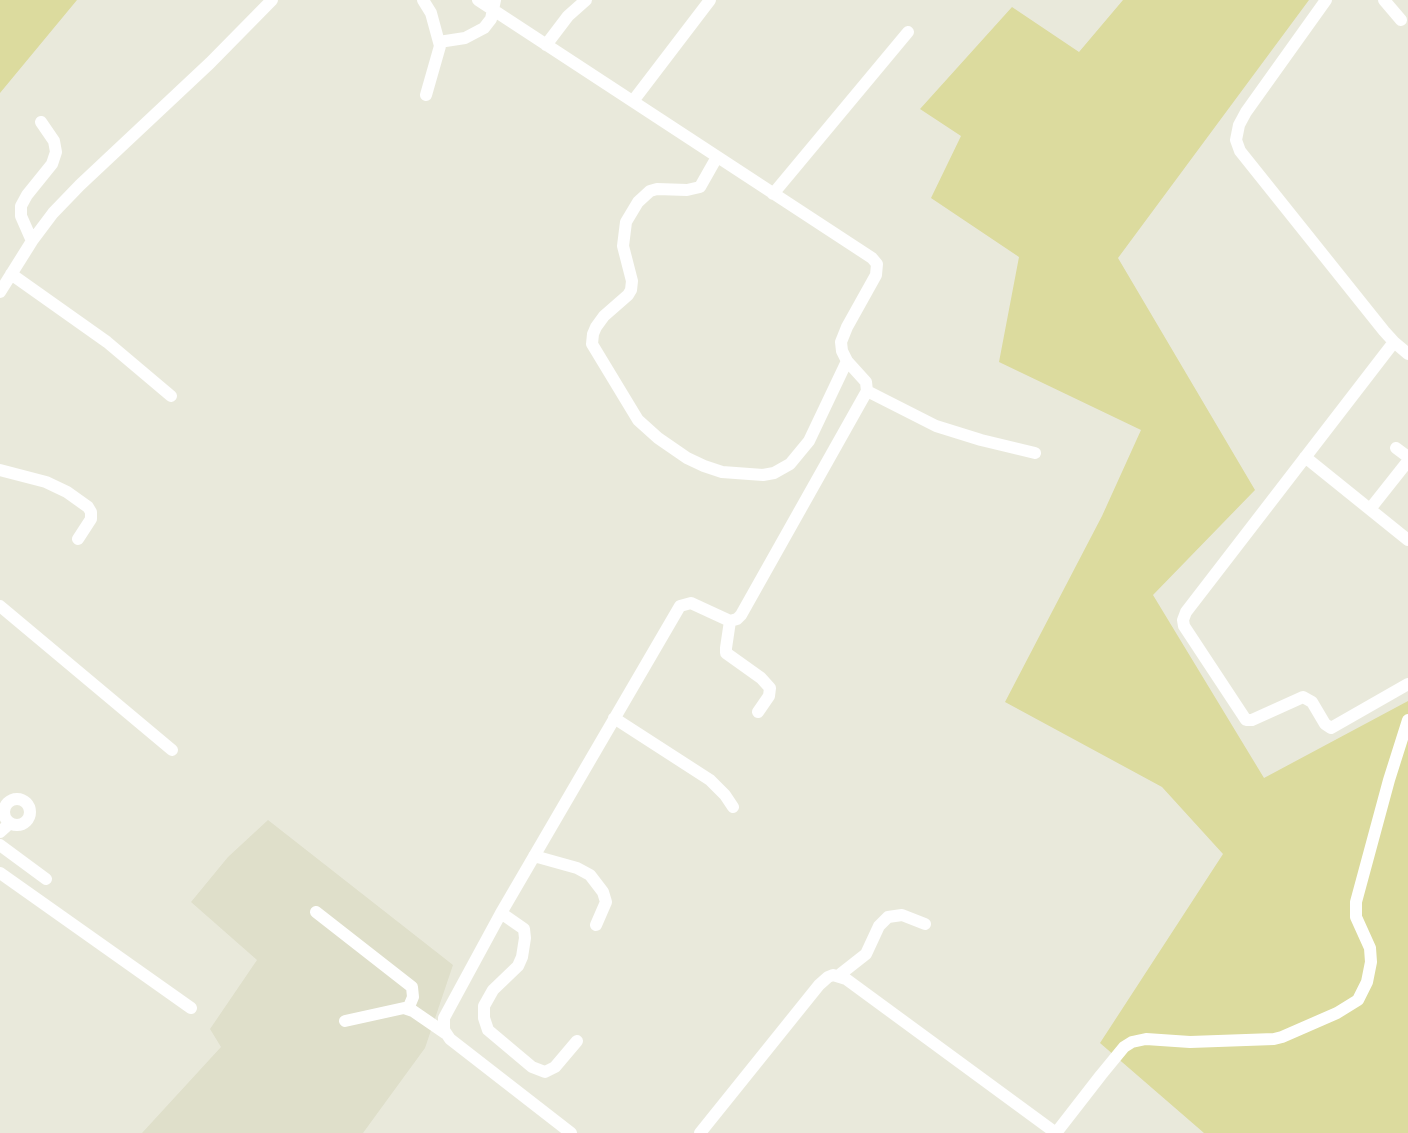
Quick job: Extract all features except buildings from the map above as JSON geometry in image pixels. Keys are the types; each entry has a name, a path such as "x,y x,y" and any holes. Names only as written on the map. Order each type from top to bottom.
{"street":[{"path":"0,292 32,240 53,213 80,185 210,63 272,0"},
{"path":"423,0 431,13 439,42 439,51 426,95"},
{"path":"445,1033 443,1025 446,1012 534,856 680,606 691,603 730,621 737,619 741,615 867,391 866,382 847,361 841,346 843,336 876,275 877,264 872,258 546,45 494,5 478,0"},
{"path":"546,45 572,12 586,0"},
{"path":"633,101 710,0"},
{"path":"1326,0 1246,112 1239,125 1236,140 1240,151 1394,342 1408,354"},
{"path":"1384,0 1401,20"},
{"path":"439,42 465,38 484,28 489,22 494,5"},
{"path":"773,194 908,32"},
{"path":"32,240 21,216 21,206 27,195 52,164 56,152 54,141 41,122"},
{"path":"717,157 700,187 687,190 657,189 650,191 638,202 626,222 623,246 632,281 631,290 628,295 604,316 596,327 593,334 592,344 638,420 658,438 687,458 704,466 728,472 763,475 774,474 790,464 809,442 847,361"},
{"path":"11,274 107,342 171,396"},
{"path":"1394,342 1186,612 1183,620 1184,626 1246,720 1252,720 1303,697 1312,702 1325,724 1331,728 1408,684"},
{"path":"867,391 936,426 1034,453"},
{"path":"1396,448 1408,457"},
{"path":"1305,457 1408,540"},
{"path":"1370,509 1408,461"},
{"path":"0,470 46,482 68,492 88,507 91,512 91,519 78,539"},
{"path":"0,606 172,750"},
{"path":"730,621 726,653 761,678 770,688 769,696 758,712"},
{"path":"614,718 710,780 725,795 734,807"},
{"path":"700,1133 819,985 828,977 838,976 846,979 1056,1133 1124,1047 1132,1042 1146,1039 1190,1042 1274,1039 1282,1037 1337,1012 1358,1000 1367,982 1370,962 1370,948 1356,917 1356,902 1389,780 1408,720"},
{"path":"0,832 10,823"},
{"path":"0,845 46,879"},
{"path":"534,856 569,865 590,875 602,892 606,902 596,925"},
{"path":"2,879 190,1008"},
{"path":"316,912 412,987 413,997 408,1009"},
{"path":"502,913 524,929 524,944 522,957 518,966 493,990 484,1006 484,1018 488,1030 506,1046 540,1071 545,1072 555,1067 577,1041"},
{"path":"838,976 866,954 879,926 888,917 902,915 925,924"},
{"path":"345,1021 399,1009 408,1009 445,1033 450,1039 571,1133"}],"shaded area":[{"path":"0,0 77,0 0,93"},
{"path":"1123,0 1309,0 1118,258 1255,490 1153,595 1264,778 1408,701 1408,1133 1204,1133 1100,1043 1223,854 1162,787 1005,702 1102,516 1141,430 999,362 1019,257 931,198 961,136 920,109 1012,7 1079,52"},
{"path":"268,820 453,965 425,1048 363,1133 142,1133 221,1047 210,1029 257,960 191,902 228,857"}]}
